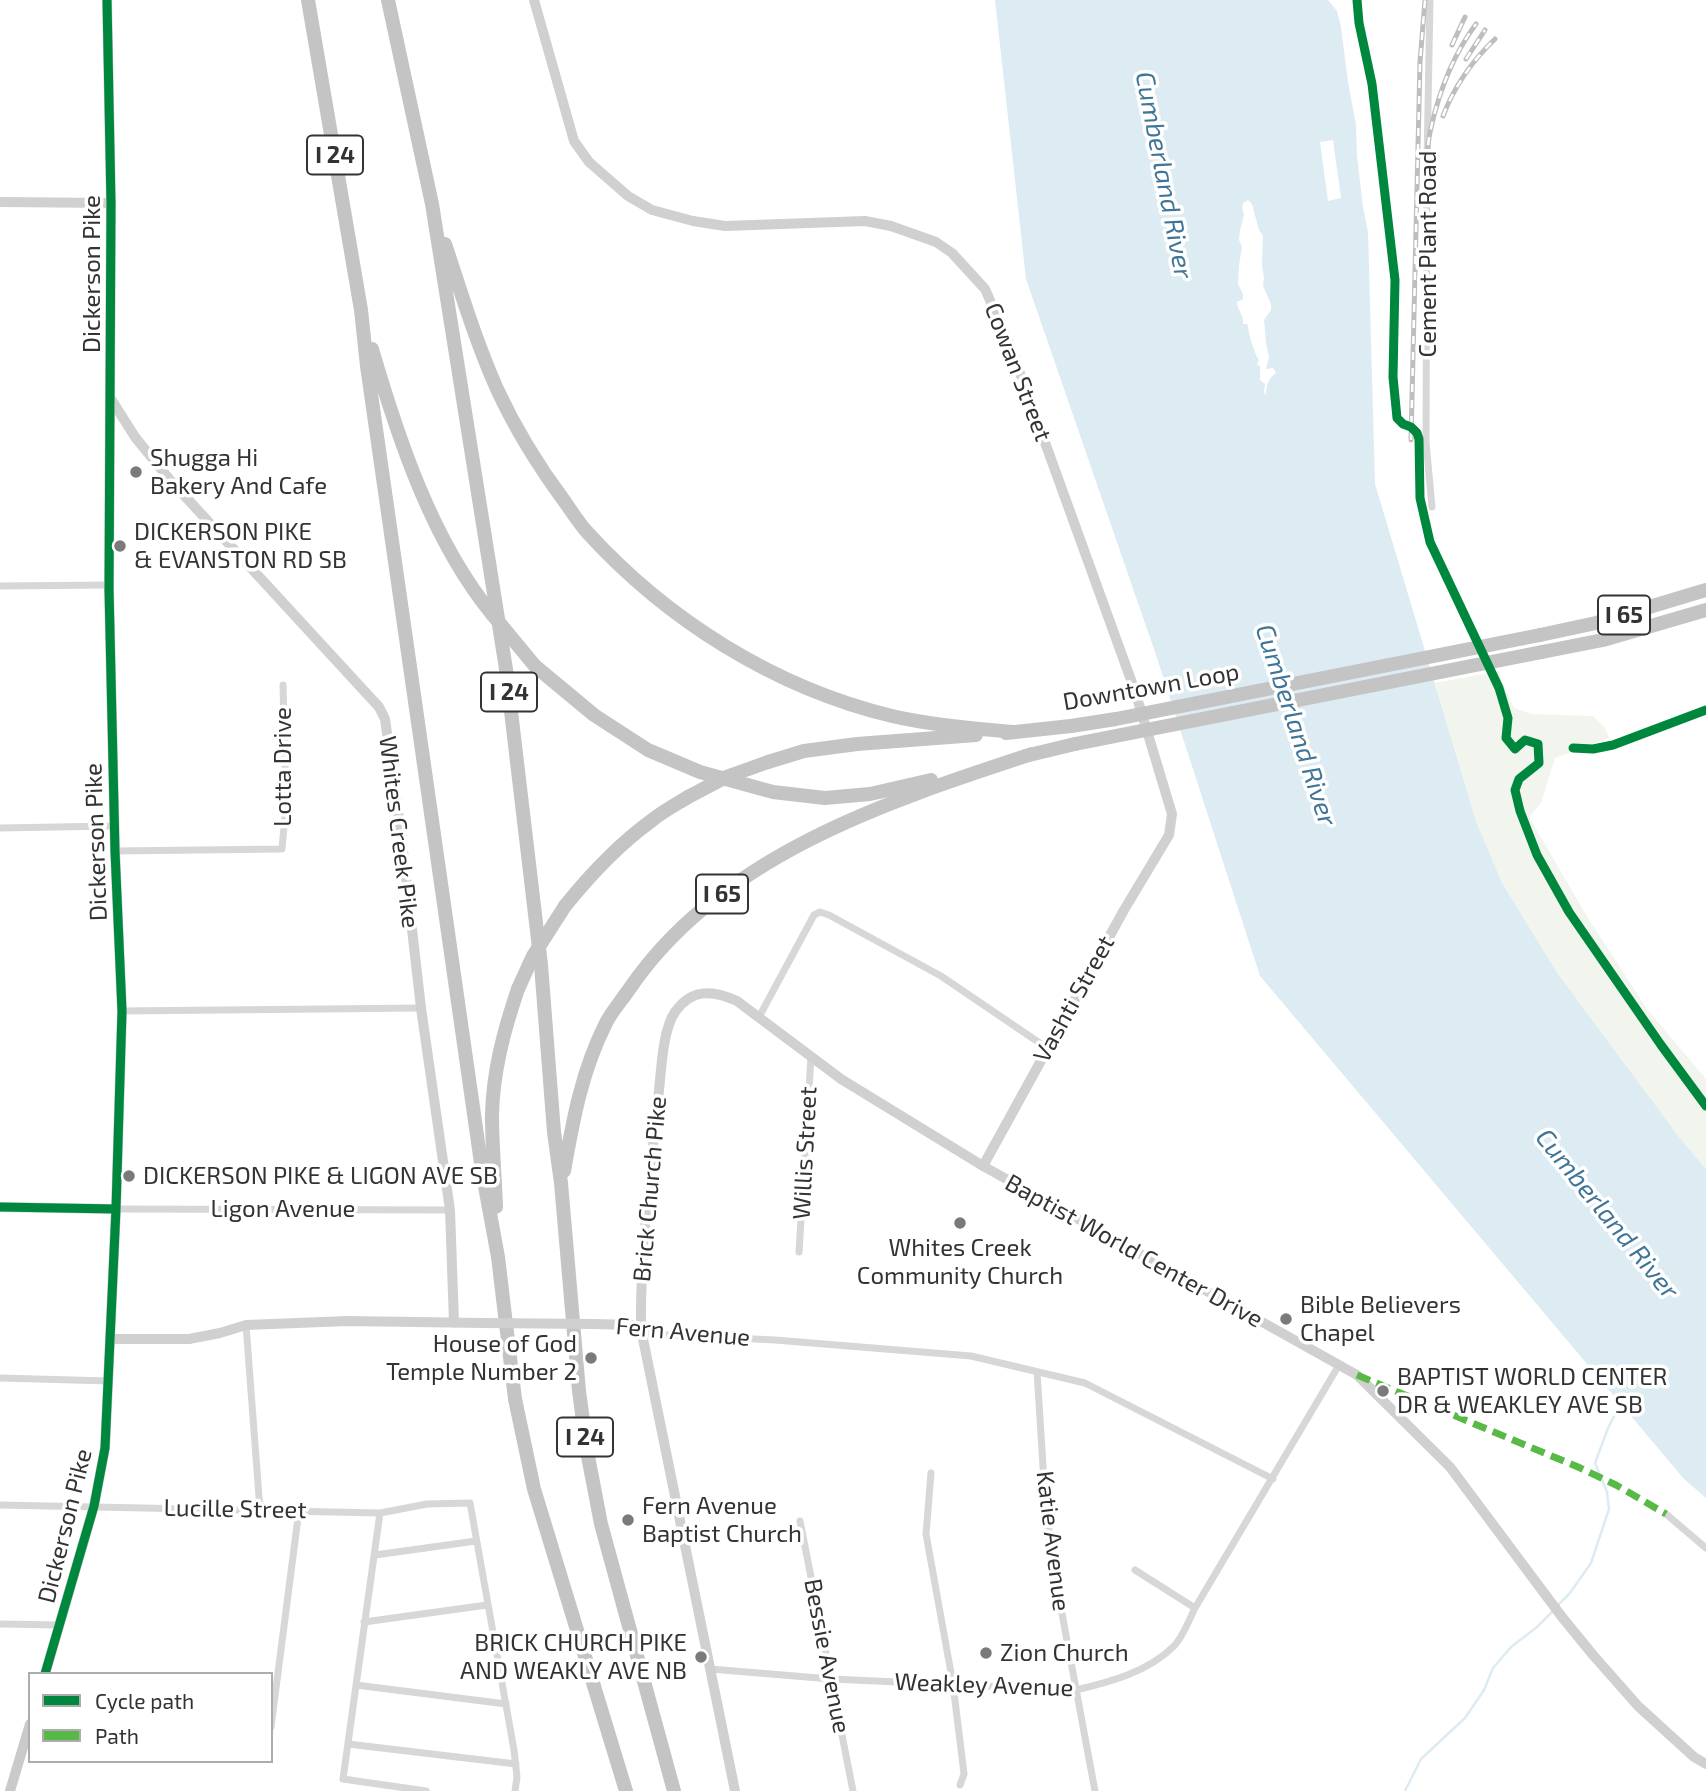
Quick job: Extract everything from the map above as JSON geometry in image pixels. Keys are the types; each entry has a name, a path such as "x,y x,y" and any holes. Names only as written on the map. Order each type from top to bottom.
{"highway":[{"name":"I 24","path":"309,0 361,310 482,1170 498,1257 515,1399 534,1489 626,1791"},
{"name":"I 24","path":"388,0 432,204 506,669 541,965 554,1132 562,1183 587,1451 607,1548 674,1791"},
{"path":"432,204 481,352 504,402 551,484 585,531 625,571 669,608 722,644 771,671 838,701 893,716 1013,732"},
{"path":"361,310 405,450 438,532 472,590 535,666 594,716 648,750 700,772 774,792 825,798 870,794 1032,754"},
{"name":"Downtown Loop","path":"1013,732 1116,719 1540,635 1597,623 1706,590"},
{"name":"Downtown Loop","path":"1032,754 1603,640 1706,610"},
{"name":"I 65","path":"498,1257 492,1114 497,1064 505,1027 533,956 565,906 589,877 651,821 688,797 726,777 768,762 804,751 858,744 1013,732"},
{"name":"I 65","path":"562,1183 572,1122 587,1066 602,1032 639,975 672,936 712,901 758,869 807,841 867,812 921,791 1032,754"}],"main road":[{"name":"Dickerson Pike","path":"46,1672 94,1506 106,1448 116,1209 122,1011 114,826 109,586 111,203 107,0"},
{"path":"10,1791 28,1731"}],"street":[{"name":"Cowan Street","path":"534,0 574,141 589,162 628,196 652,210 725,226 865,221 891,226 936,242 952,253 985,289 1023,379 1135,691 1172,814 1169,835"},
{"name":"Cement Plant Road","path":"1430,0 1426,442 1432,507"},
{"path":"0,202 111,203"},
{"name":"Whites Creek Pike","path":"111,399 135,437 171,481 379,707 385,719 421,1008 450,1210 454,1323"},
{"path":"0,586 109,586"},
{"name":"Lotta Drive","path":"115,851 282,849 286,804 283,685"},
{"path":"1573,748 1593,749 1613,745 1706,710"},
{"path":"0,828 114,826"},
{"name":"Vashti Street","path":"984,1166 1124,910 1169,835"},
{"path":"759,1017 814,915 820,912 941,976 1048,1048"},
{"name":"Baptist World Center Drive","path":"683,1002 703,992 719,993 737,1001 841,1079 984,1166 1357,1375 1450,1467 1593,1655 1638,1706 1706,1764"},
{"name":"Brick Church Pike","path":"683,1002 669,1022 664,1051 640,1291 641,1329 736,1791"},
{"path":"122,1011 421,1008"},
{"name":"Willis Street","path":"799,1251 811,1055"},
{"path":"0,1207 116,1209"},
{"name":"Ligon Avenue","path":"116,1209 450,1210"},
{"name":"Fern Avenue","path":"110,1339 189,1339 246,1325 348,1321 632,1325 649,1334 775,1340 971,1356 1085,1383 1273,1479"},
{"path":"246,1325 260,1510"},
{"name":"Weakley Avenue","path":"710,1669 831,1679 1076,1690 1108,1683 1144,1668 1175,1645 1339,1365"},
{"name":"Katie Avenue","path":"1037,1372 1045,1497 1053,1565 1095,1791"},
{"path":"0,1378 109,1381"},
{"path":"931,1473 926,1534 953,1684 964,1774 960,1785"},
{"name":"Lucille Street","path":"0,1504 380,1513 428,1504 470,1503 476,1541"},
{"path":"273,1712 299,1510"},
{"path":"380,1513 343,1779 426,1791"},
{"path":"1667,1514 1706,1548"},
{"name":"Bessie Avenue","path":"800,1521 853,1791"},
{"path":"375,1555 476,1541 516,1764 515,1791"},
{"path":"1135,1570 1195,1608"},
{"path":"365,1622 487,1605"},
{"path":"0,1624 59,1625"},
{"path":"356,1685 506,1704"},
{"path":"348,1744 516,1764"}],"shaded area":[{"path":"1500,671 1514,708 1532,714 1593,716 1605,728 1609,738 1555,758 1541,803 1529,817 1588,918 1647,1009 1706,1079 1706,1169 1679,1137 1558,974 1502,883 1476,821 1435,683"}],"water":[{"name":"Cumberland River","path":"995,0 1328,0 1337,11 1341,27 1368,232 1375,484 1476,821 1502,883 1558,974 1679,1137 1706,1169 1706,1498 1684,1479 1260,976 1156,655 1026,279","holes":["1333,140 1341,198 1328,201 1320,142","1248,200 1252,204 1263,236 1263,286 1271,304 1271,310 1264,320 1269,357 1266,369 1273,368 1276,373 1268,383 1266,396 1265,384 1260,380 1260,366 1257,365 1259,360 1248,326 1243,324 1237,302 1243,299 1238,284 1242,247 1239,240 1244,215 1243,203"]}],"waterway":[{"path":"1558,1605 1591,1563 1609,1509 1607,1492 1595,1463 1621,1403"},
{"path":"1405,1791 1421,1759 1465,1718 1484,1690 1493,1668 1511,1647 1554,1610"}],"railway":[{"path":"1411,440 1420,62 1425,0"},
{"path":"1452,45 1465,17"},
{"path":"1426,161 1434,114 1443,87 1460,48 1476,24"},
{"path":"1466,59 1485,30"},
{"path":"1443,116 1465,75 1495,39"}],"marked path":[{"path":"1357,1375 1578,1467 1666,1514"}],"cycle path":[{"path":"46,1672 94,1506 105,1448 116,1209 122,1011 109,589 111,203 107,0"},
{"path":"1357,0 1372,84 1395,280 1393,377 1397,418 1411,427 1419,439 1420,498 1430,542 1499,688 1508,718 1506,738 1515,749 1525,740 1538,744 1539,763 1519,779 1515,790 1537,855 1569,912 1706,1106"},
{"path":"1573,748 1593,749 1613,745 1706,710"},
{"path":"0,1207 116,1209"}],"place":[{"name":"Shugga Hi Bakery And Cafe","path":"136,472"},
{"name":"DICKERSON PIKE & EVANSTON RD SB","path":"120,546"},
{"name":"DICKERSON PIKE & LIGON AVE SB","path":"129,1176"},
{"name":"Whites Creek Community Church","path":"960,1223"},
{"name":"Bible Believers Chapel","path":"1286,1319"},
{"name":"House of God Temple Number 2","path":"591,1358"},
{"name":"BAPTIST WORLD CENTER DR & WEAKLEY AVE SB","path":"1383,1391"},
{"name":"Fern Avenue Baptist Church","path":"628,1520"},
{"name":"Zion Church","path":"986,1653"},
{"name":"BRICK CHURCH PIKE AND WEAKLY AVE NB","path":"701,1657"}]}
